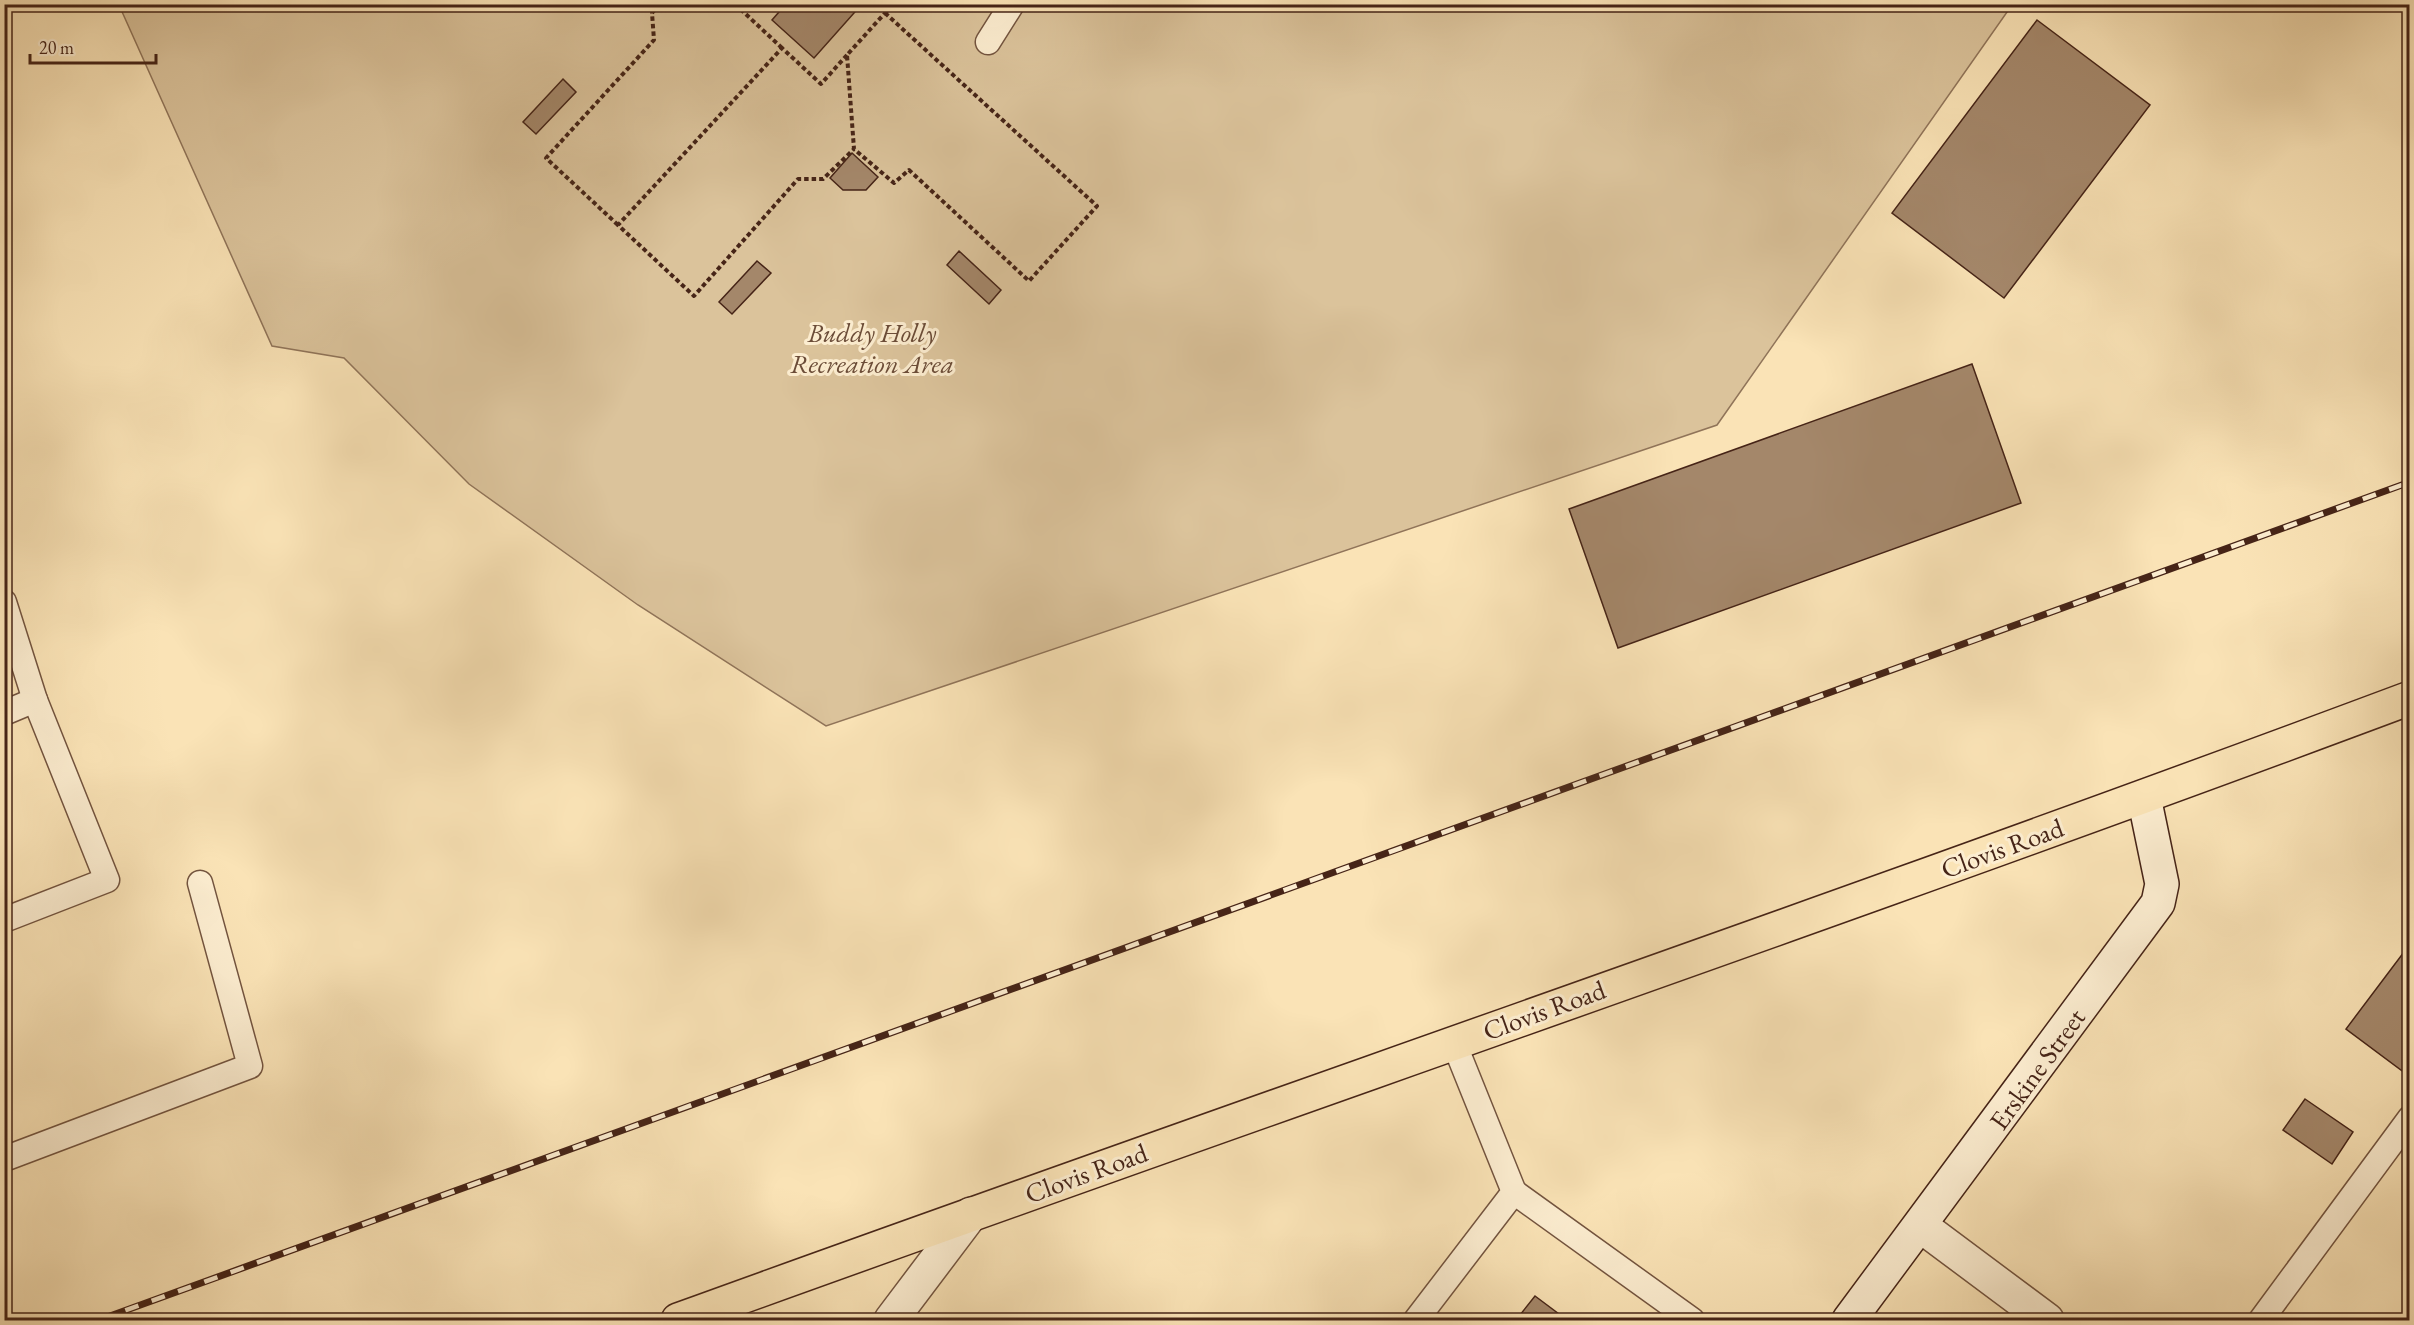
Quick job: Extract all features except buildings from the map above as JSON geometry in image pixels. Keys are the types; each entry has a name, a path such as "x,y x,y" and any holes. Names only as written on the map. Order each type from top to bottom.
{"highway":[{"name":"Clovis Road","path":"678,1320 2144,797 2409,698"}],"street":[{"name":"Erskine Street","path":"1849,1320 1921,1226 2158,903 2162,884 2144,797"},
{"path":"891,1320 971,1214"},
{"path":"1921,1226 2047,1320"}],"lane":[{"path":"988,42 1012,4"},
{"path":"4,602 35,700 107,880 4,920"},
{"path":"4,713 35,700"},
{"path":"4,1159 250,1066 200,883"},
{"path":"1454,1042 1514,1192 1692,1320"},
{"path":"2261,1320 2409,1118"},
{"path":"1416,1320 1514,1192"}],"path":[{"path":"660,4 652,13 654,40 546,158 694,296 798,179 823,178 854,148"},
{"path":"735,4 821,84 894,4"},
{"path":"848,55 854,148 894,183 909,170 1029,281 1096,206 885,13"},
{"path":"618,225 782,48"}],"green space":[{"name":"Buddy Holly Recreation Area","path":"119,5 2012,5 1717,425 826,726 638,605 469,484 344,358 272,346"}],"railway":[{"path":"99,1320 2410,482"}]}
